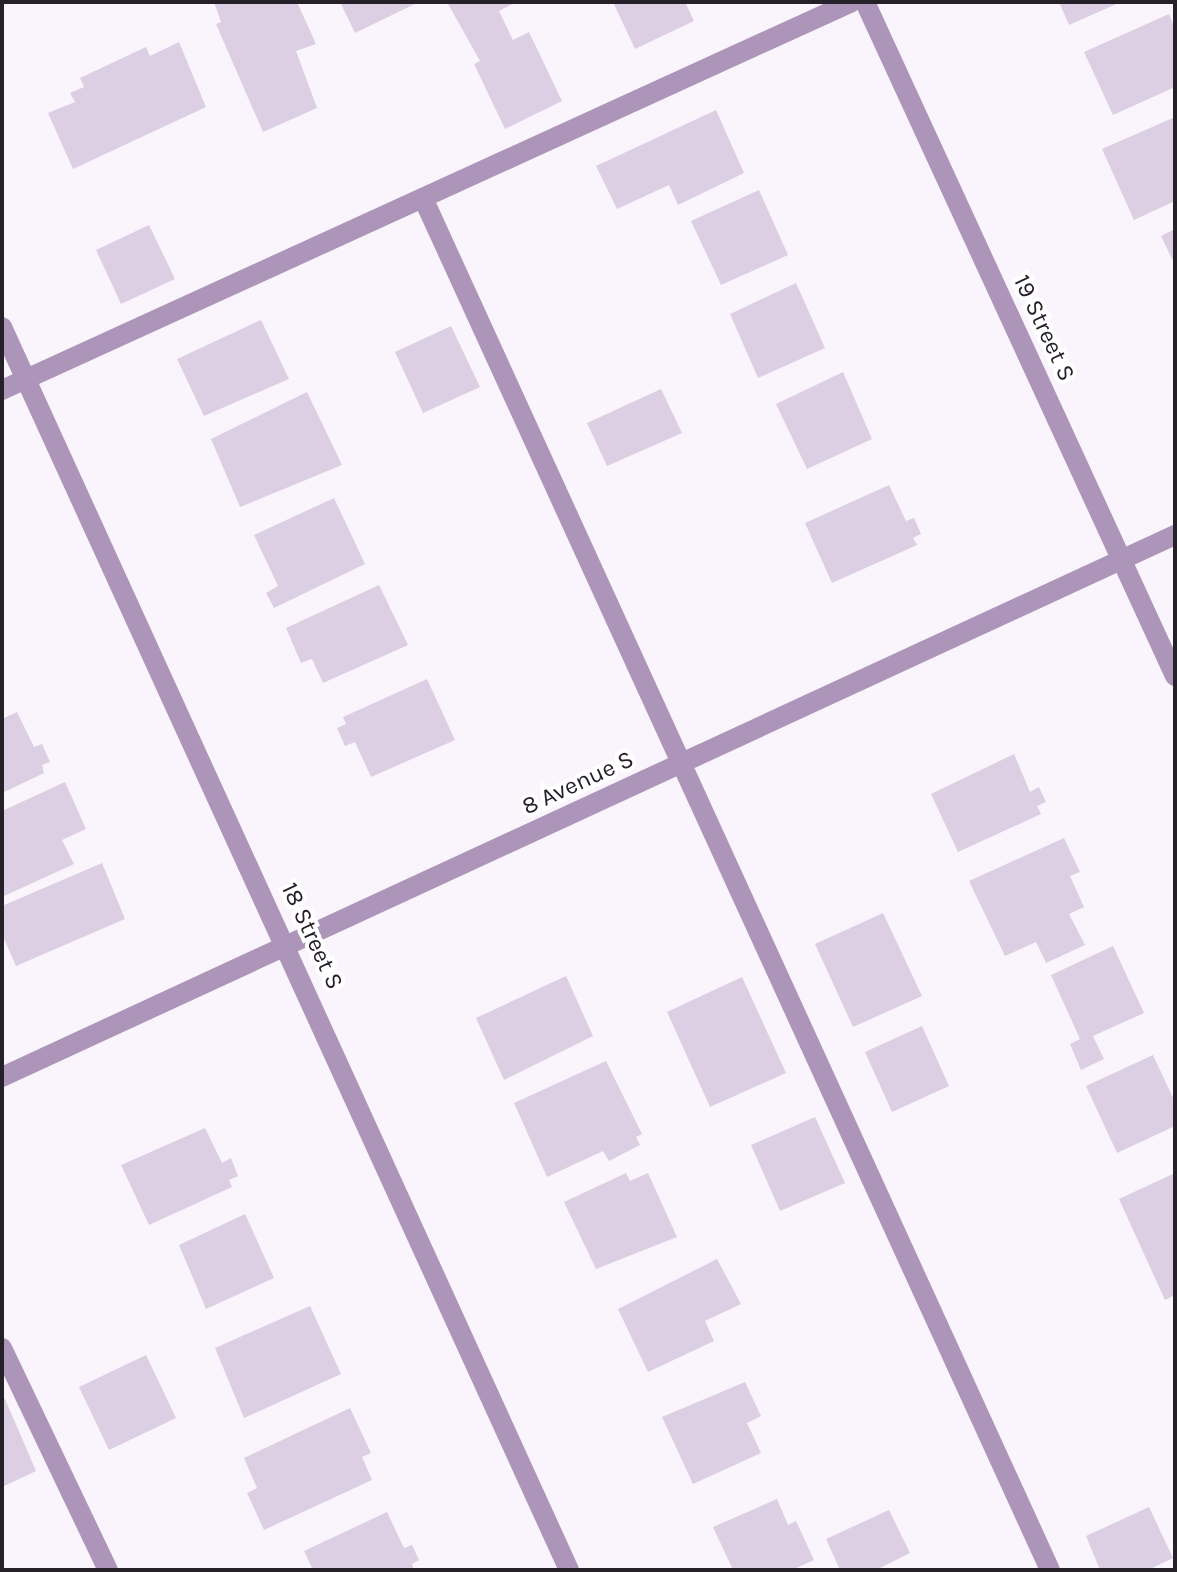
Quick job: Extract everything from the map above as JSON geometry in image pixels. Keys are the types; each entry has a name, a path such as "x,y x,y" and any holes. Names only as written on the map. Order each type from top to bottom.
{"street":[{"path":"2,390 852,2"},
{"name":"19 Street S","path":"865,2 1175,676"},
{"path":"423,198 1050,1570"},
{"name":"18 Street S","path":"2,327 289,946 569,1570"},
{"name":"8 Avenue S","path":"2,1077 1175,535"},
{"path":"2,1348 108,1570"}],"building":[{"path":"214,2 297,2 316,44 296,51 317,108 263,132 216,24 221,22"},
{"path":"340,2 419,2 355,33"},
{"path":"447,2 517,2 499,11 513,40 529,32 562,101 505,129 474,64 480,61"},
{"path":"613,2 685,2 694,21 635,49"},
{"path":"1059,2 1121,2 1069,25"},
{"path":"1169,14 1175,29 1175,87 1113,115 1084,52"},
{"path":"179,42 206,107 73,169 48,113 75,102 70,93 84,87 80,78 146,47 150,56"},
{"path":"716,110 744,173 678,205 669,185 617,209 596,166"},
{"path":"1175,117 1175,201 1134,220 1102,149"},
{"path":"759,190 788,255 721,285 691,221"},
{"path":"149,225 175,279 121,304 96,250"},
{"path":"1175,229 1175,265 1161,236"},
{"path":"796,283 825,348 758,378 730,314"},
{"path":"261,320 289,379 204,416 177,359"},
{"path":"451,326 480,387 423,413 395,352"},
{"path":"843,372 872,439 807,469 776,404"},
{"path":"661,389 682,433 607,466 587,423"},
{"path":"307,392 342,465 240,507 211,439"},
{"path":"889,485 906,521 914,518 921,534 913,538 917,545 832,583 805,523"},
{"path":"334,498 365,564 274,608 266,593 278,586 254,535"},
{"path":"379,585 408,645 323,683 312,659 301,663 286,628"},
{"path":"427,679 455,740 371,777 355,742 345,746 337,728 346,724 343,717"},
{"path":"17,712 34,747 42,744 50,762 42,765 44,773 2,793 2,719"},
{"path":"1014,754 1030,792 1039,787 1046,802 1037,806 1041,814 958,852 931,794"},
{"path":"65,782 86,829 62,840 74,864 2,897 2,811"},
{"path":"1064,838 1080,872 1070,876 1084,907 1069,914 1085,945 1046,963 1036,942 1005,956 969,881"},
{"path":"102,863 125,919 16,966 2,934 2,906"},
{"path":"883,913 922,996 853,1027 815,944"},
{"path":"1113,946 1144,1013 1093,1036 1104,1059 1081,1070 1070,1044 1080,1039 1051,975"},
{"path":"566,976 593,1036 504,1080 476,1018"},
{"path":"742,977 786,1073 710,1107 667,1012"},
{"path":"922,1026 949,1086 892,1112 865,1052"},
{"path":"1153,1055 1175,1102 1175,1126 1117,1153 1086,1086"},
{"path":"606,1061 642,1134 636,1137 640,1145 609,1161 603,1151 547,1177 514,1103"},
{"path":"815,1117 845,1183 780,1211 751,1145"},
{"path":"205,1128 222,1163 231,1158 238,1176 229,1180 232,1187 149,1225 121,1165"},
{"path":"626,1173 630,1181 648,1173 677,1237 596,1269 564,1202"},
{"path":"1175,1173 1175,1295 1165,1300 1119,1199"},
{"path":"245,1214 274,1278 206,1309 179,1245"},
{"path":"717,1259 741,1304 705,1321 714,1341 648,1372 618,1309"},
{"path":"310,1306 341,1374 244,1418 215,1348"},
{"path":"146,1355 176,1418 109,1450 79,1387"},
{"path":"745,1382 761,1416 747,1423 761,1453 693,1484 662,1417"},
{"path":"5,1399 36,1471 2,1487 2,1400"},
{"path":"350,1408 371,1453 362,1457 372,1480 264,1530 247,1493 257,1488 244,1458"},
{"path":"777,1499 788,1525 796,1521 814,1560 792,1570 733,1570 713,1527"},
{"path":"1149,1507 1173,1558 1148,1570 1100,1570 1086,1536"},
{"path":"889,1510 910,1553 876,1570 840,1570 826,1539"},
{"path":"387,1512 404,1548 412,1545 419,1560 412,1564 414,1570 313,1570 304,1551"}]}
